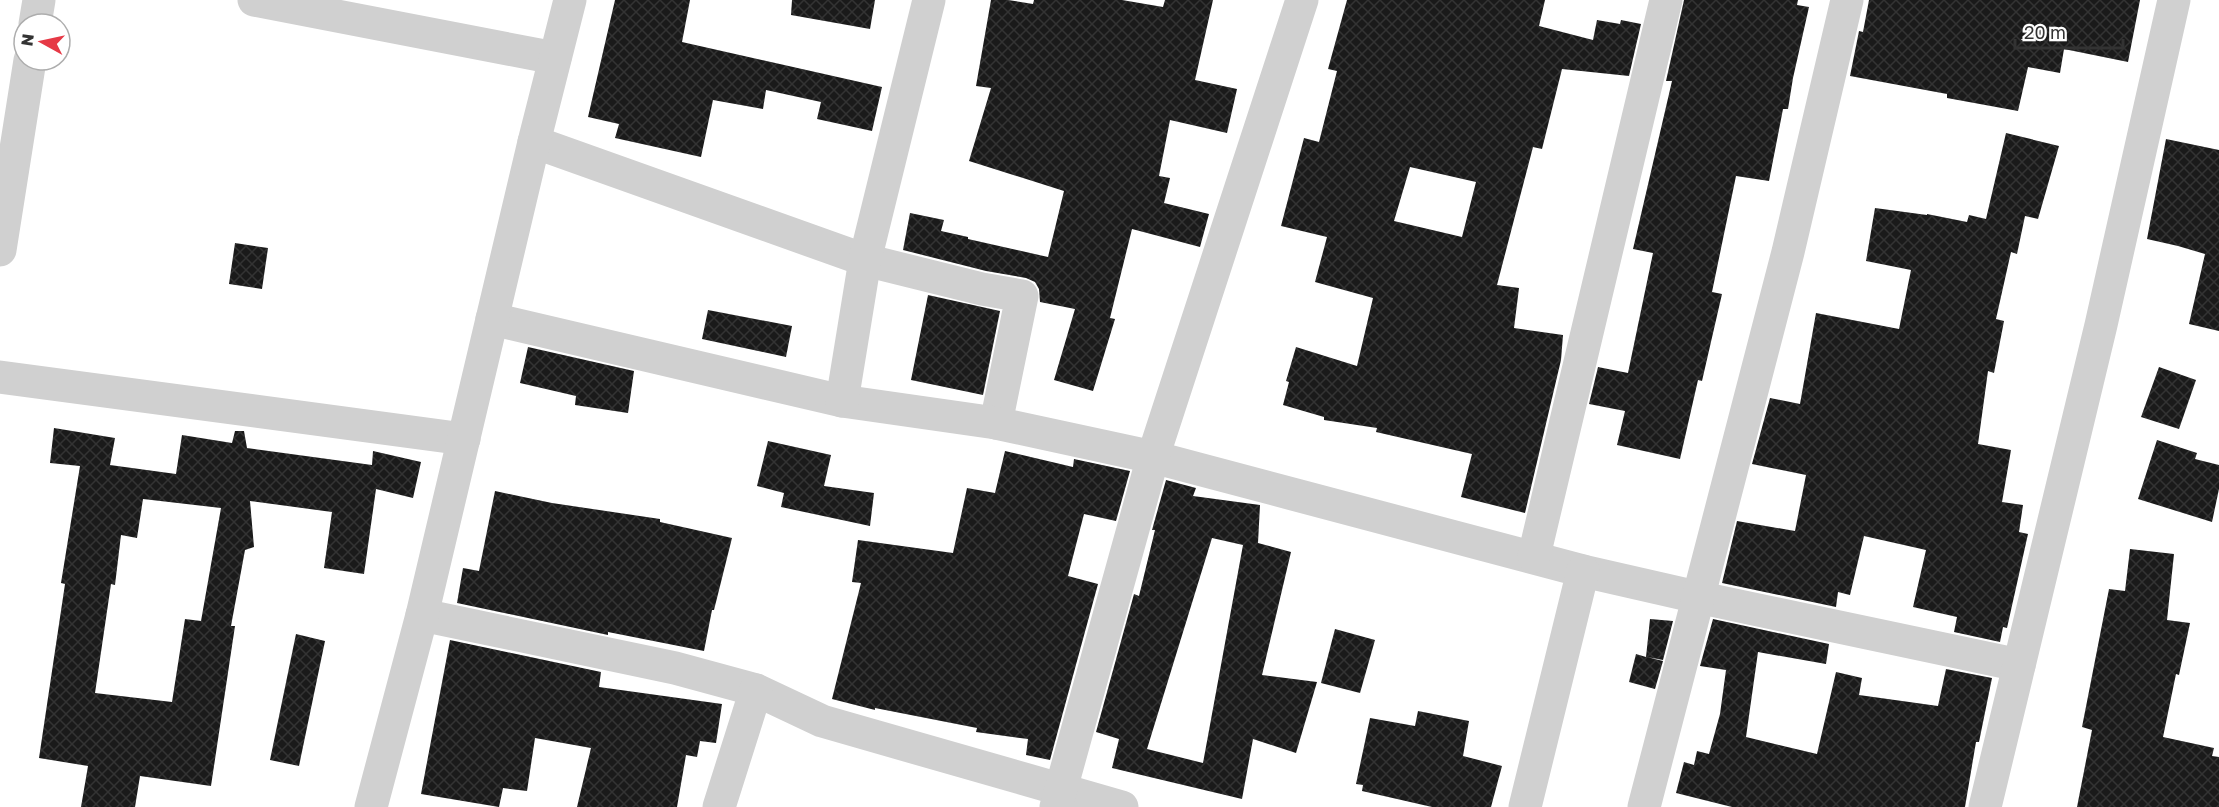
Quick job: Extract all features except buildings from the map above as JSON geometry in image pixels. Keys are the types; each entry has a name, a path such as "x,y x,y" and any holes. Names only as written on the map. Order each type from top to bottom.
{"street":[{"path":"254,0 555,58"},
{"path":"371,807 422,615 570,0"},
{"path":"842,401 865,260 929,0"},
{"path":"1059,799 1154,457 1302,0"},
{"path":"1534,556 1666,0"},
{"path":"1644,807 1788,252 1847,0"},
{"path":"1985,807 2101,325 2174,0"},
{"path":"0,250 28,72"},
{"path":"534,142 865,260 982,289 1022,296 996,423"},
{"path":"492,319 842,401 996,423 1154,457 1534,556 1583,571 2019,665"},
{"path":"0,377 464,439"},
{"path":"1525,807 1583,571"},
{"path":"422,615 675,668 756,690 822,721 1059,799 1122,807"},
{"path":"719,807 756,690"}]}
